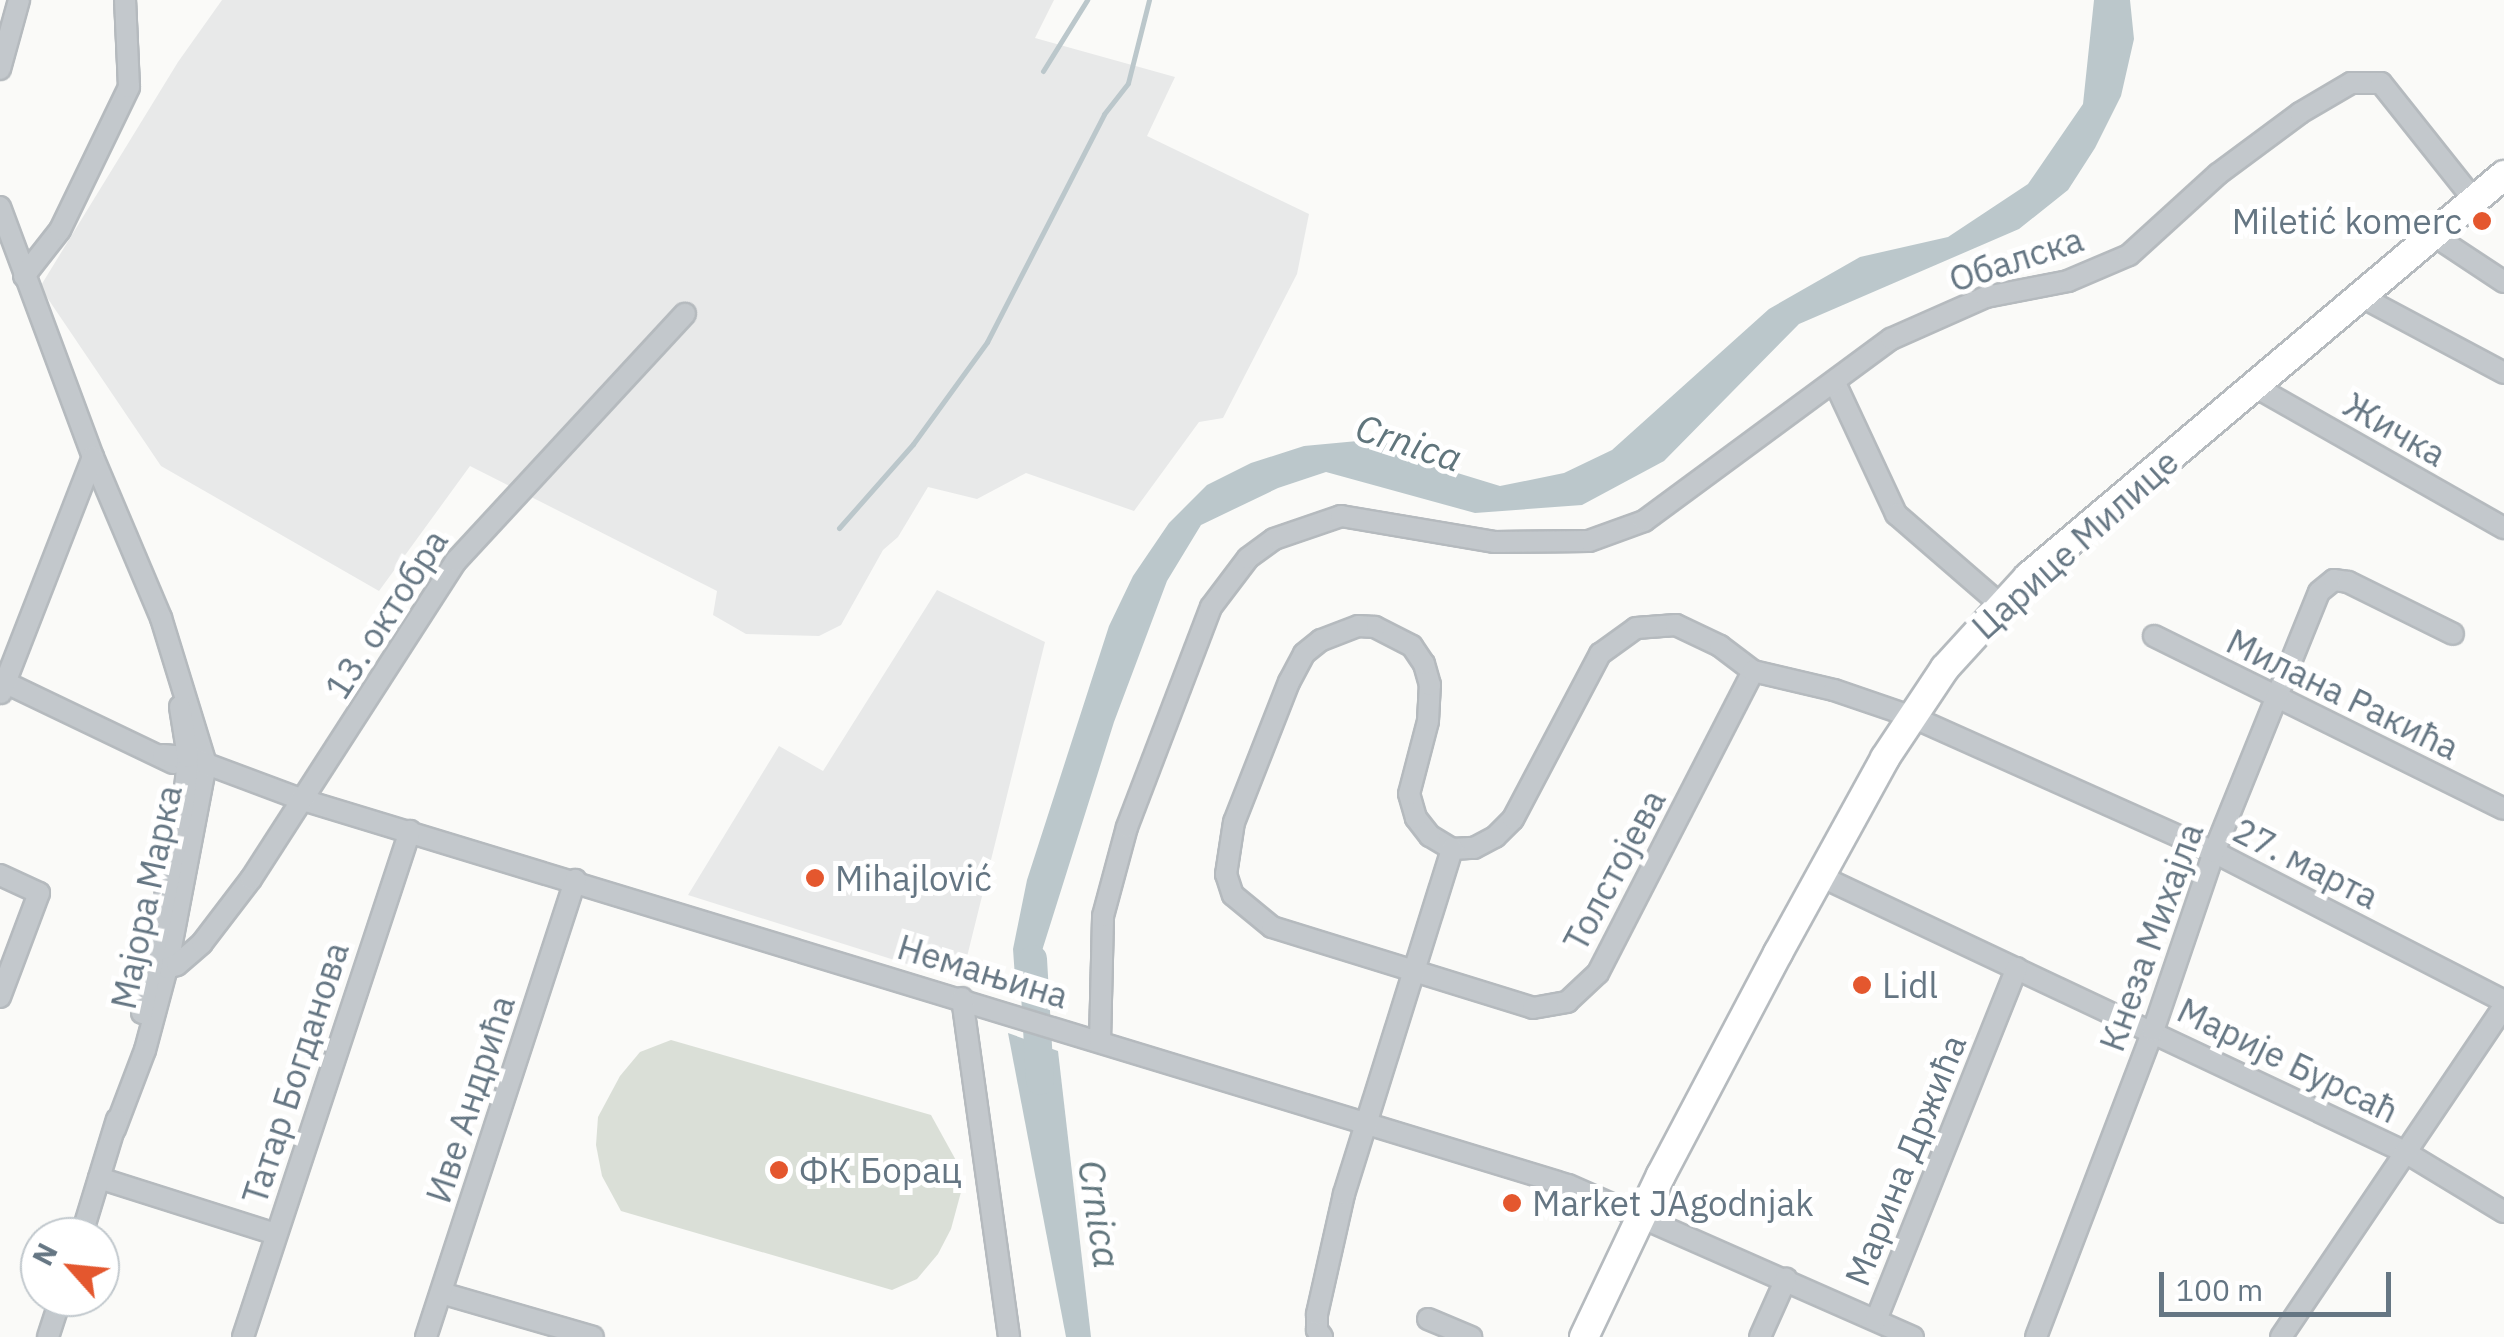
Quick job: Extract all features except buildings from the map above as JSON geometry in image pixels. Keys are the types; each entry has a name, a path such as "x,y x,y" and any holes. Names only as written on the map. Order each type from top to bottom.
{"main road":[{"name":"Царице Милице","path":"1584,1337 1641,1215 1820,876 1910,716 2001,605 2504,175"}],"street":[{"path":"0,69 19,0"},
{"path":"24,276 60,230 129,87 125,0"},
{"name":"Обалска","path":"1094,1039 1109,885 1188,663 1212,606 1248,558 1274,538 1341,516 1494,542 1589,541 1644,521 1835,384 1891,339 1986,297 2068,281 2128,255 2218,174 2300,113 2351,83 2382,83 2474,200"},
{"name":"Мајора Марка","path":"1,217 161,618 196,768 167,968 145,1050 114,1129"},
{"path":"2432,235 2504,282"},
{"path":"2360,296 2504,372"},
{"name":"13. октобра","path":"167,968 178,964 202,943 303,800 456,560 685,314"},
{"path":"1835,384 1896,514 2001,605"},
{"name":"Жичка","path":"2254,386 2504,528"},
{"path":"2,686 94,458"},
{"name":"Кнеза Михајла","path":"2036,1337 2152,1031 2214,852 2319,592 2334,580 2348,582 2453,634"},
{"path":"1322,1337 1317,1330 1317,1314 1365,1124 1452,849 1474,848 1495,837 1513,819 1600,654 1616,639 1636,628 1676,624 1720,646 1753,671"},
{"name":"Толстојева","path":"1452,849 1430,836 1416,818 1410,794 1428,721 1430,685 1424,664 1412,646 1374,627 1358,626 1321,640 1304,654 1288,682 1234,822 1226,874 1234,895 1272,927 1533,1008 1551,1008 1582,991 1598,973 1753,671"},
{"name":"Милана Ракића","path":"2154,636 2276,700 2504,808"},
{"name":"27. марта","path":"1753,671 1834,690 1910,716 2214,852 2504,1004"},
{"name":"Немањина","path":"2,686 196,768 575,880 1568,1185 1913,1337"},
{"name":"Мајора Марка","path":"86,1217 114,1129 196,768"},
{"name":"Татар Богданова","path":"243,1337 410,831"},
{"path":"0,875 40,894 0,997"},
{"name":"Марије Бурсаћ","path":"1820,876 2405,1152 2504,1212"},
{"name":"Иве Андрића","path":"426,1337 575,880"},
{"name":"Марина Држића","path":"1876,1320 2017,968"},
{"path":"971,1001 1009,1337"},
{"path":"2280,1337 2504,1004"},
{"path":"99,1178 276,1234"},
{"path":"1760,1337 1786,1279"},
{"path":"441,1293 528,1329 593,1337"},
{"path":"1428,1319 1471,1337"}],"shaded area":[{"path":"222,0 1054,0 1035,38 1175,77 1147,136 1309,214 1297,274 1223,418 1199,422 1134,511 1026,473 977,499 928,487 898,537 883,550 841,625 819,636 746,634 713,615 717,591 470,466 379,591 161,466 40,287 178,62"},
{"path":"2094,0 2130,0 2134,39 2121,96 2068,190 2019,229 1799,324 1664,461 1582,505 1475,513 1326,472 1278,488 1201,525 1167,581 1114,722 1041,954 1042,999 1016,992 1013,949 1027,880 1109,626 1133,576 1169,523 1207,485 1251,463 1304,446 1379,439 1428,464 1500,486 1564,473 1612,450 1769,309 1860,257 1948,237 2028,184 2083,104"},
{"path":"937,590 1045,642 961,981 688,895 779,746 823,771"},
{"path":"1008,1033 1058,1051 1091,1337 1066,1337"},
{"name":"ФК Борац","path":"671,1040 931,1115 958,1164 961,1192 951,1229 938,1254 917,1279 892,1290 621,1211 602,1176 596,1145 598,1117 620,1076 640,1052"}],"waterway":[{"path":"1043,71 1087,0"},
{"path":"839,528 913,444 987,342 1104,114 1128,83 1149,0"},
{"name":"Crnica","path":"1033,959 1040,1081"}],"place":[{"name":"Miletić komerc","path":"2482,221"},
{"name":"Mihajlović","path":"815,878"},
{"name":"Lidl","path":"1862,985"},
{"name":"ФК Борац","path":"779,1170"},
{"name":"Market JAgodnjak","path":"1512,1203"}]}
